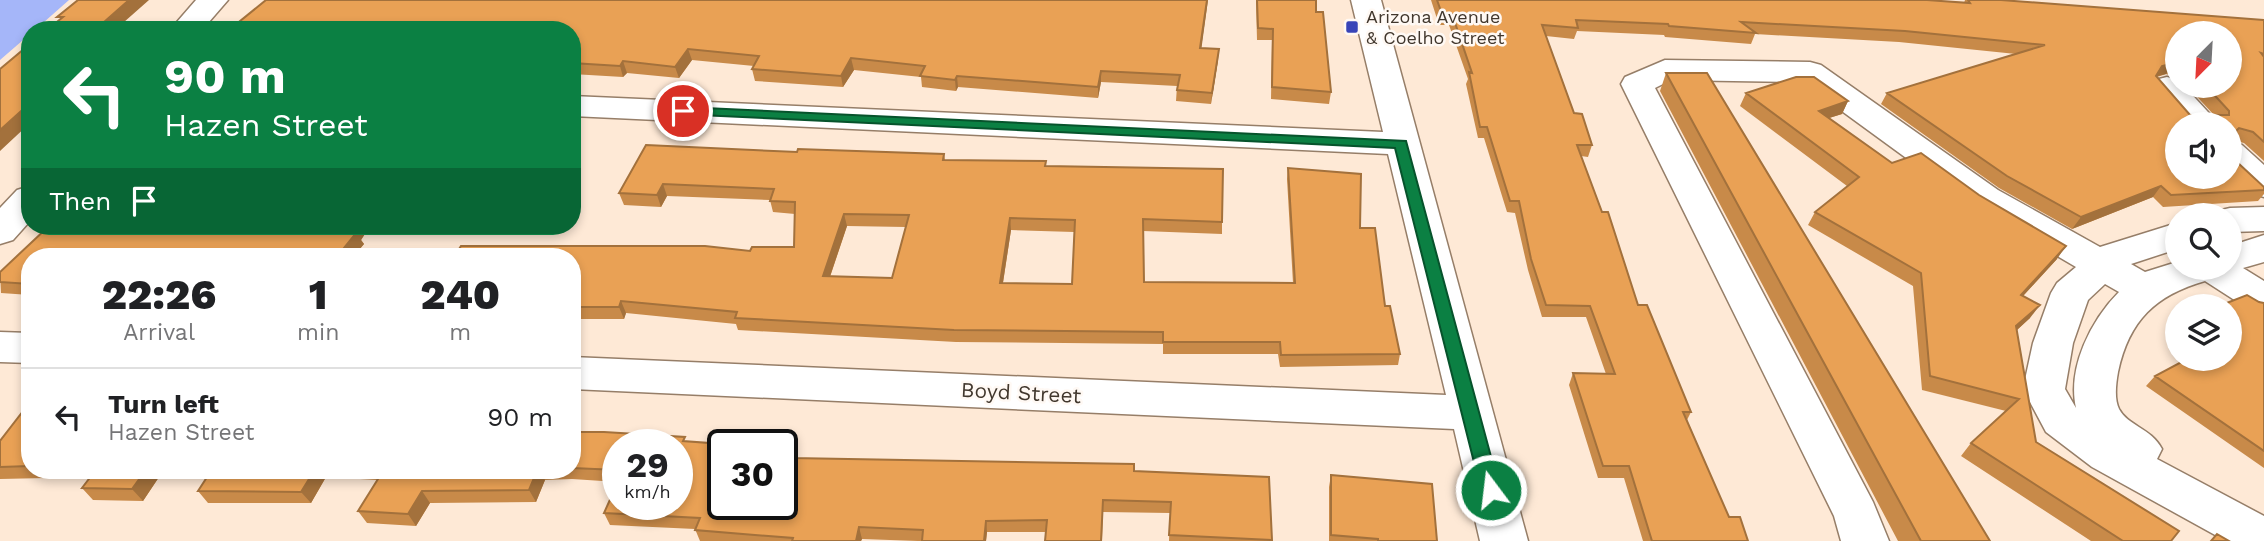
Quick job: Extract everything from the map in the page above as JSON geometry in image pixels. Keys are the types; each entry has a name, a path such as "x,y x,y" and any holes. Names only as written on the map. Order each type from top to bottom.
{"street":[{"path":"193,21 213,0"},
{"path":"1366,0 1504,541"},
{"path":"1865,541 1857,516 1637,84 1665,70 1810,72 1985,198 2147,291"},
{"path":"2177,98 2191,112"},
{"path":"581,106 1401,144"},
{"path":"2242,164 2264,185"},
{"path":"0,231 21,208"},
{"path":"2242,220 2264,219"},
{"path":"2165,242 2112,257 2071,293 2053,343 2044,389 2061,420 2108,454 2264,539"},
{"path":"2242,255 2264,248"},
{"path":"2165,280 2154,283 2119,317 2099,359 2095,388 2099,414 2115,432 2159,462 2264,509"},
{"path":"2233,280 2264,300"},
{"path":"0,347 21,348"},
{"name":"Boyd Street","path":"581,373 1471,413"}],"shaded area":[{"path":"0,0 69,0 45,21 21,21 21,42 0,60"}],"building":[{"path":"78,0 129,0 105,21 58,21 63,17 57,17"},
{"path":"266,0 1207,0 1200,48 1219,49 1212,93 1177,90 1180,75 1101,71 1098,87 957,76 955,80 920,76 925,66 851,58 841,76 752,69 759,56 688,49 675,67 623,61 620,66 581,64 581,21 240,21"},
{"path":"1257,0 1316,0 1316,12 1323,12 1331,92 1272,87 1273,29 1258,28"},
{"path":"1437,0 1927,0 1970,3 1968,0 2001,0 2264,20 2264,54 2261,53 2264,57 2264,142 2253,132 2242,129 2242,112 2229,112 2217,98 2242,98 2242,21 2165,21 2165,65 2156,76 2165,86 2165,98 2175,98 2187,112 2165,112 2165,189 2242,189 2242,167 2264,190 2171,195 2161,186 2081,217 2007,176 1887,93 2045,45 1905,31 1741,22 1756,33 1668,24 1576,20 1578,28 1542,25 1574,113 1582,114 1592,145 1577,145 1602,212 1608,212 1638,305 1647,305 1691,412 1683,412 1729,517 1740,517 1748,541 1652,541 1629,466 1603,466 1573,373 1615,374 1590,306 1546,305 1531,259 1519,201 1510,201 1487,127 1480,127 1469,72 1472,73 1452,14 1442,14"},
{"path":"21,52 21,111 0,130 0,69"},
{"path":"1666,73 1707,73 1990,541 1921,541"},
{"path":"1796,77 1814,77 1848,101 1819,111 1892,163 1921,153 1979,195 2066,246 2021,295 2040,305 2016,326 2036,442 2179,531 2171,541 2123,541 1971,443 2019,399 1930,376 1921,273 1815,212 1859,177 1746,93"},
{"path":"646,145 797,152 798,149 944,154 943,160 1046,161 1045,166 1223,169 1222,222 1143,219 1144,282 1295,283 1288,168 1361,174 1360,228 1375,228 1385,306 1390,306 1400,354 1281,355 1280,342 1163,342 1163,332 954,330 735,318 737,312 621,301 619,307 581,307 581,248 460,248 705,246 750,251 752,247 794,247 795,202 770,201 774,189 663,184 657,195 619,193","holes":["844,214 909,215 892,278 823,276","1010,218 1075,220 1072,284 1000,283"]},
{"path":"39,235 355,235 344,248 26,248"},
{"path":"21,252 21,283 0,282 0,272"},
{"path":"2247,295 2264,303 2264,451 2155,376 2165,371 2242,371 2242,297"},
{"path":"21,414 21,466 0,467 0,441"},
{"path":"581,432 602,432 602,469 581,468"},
{"path":"693,442 707,443 707,520 798,520 798,458 1134,464 1134,471 1269,477 1272,540 1169,535 1171,502 1103,500 1101,541 1045,541 1047,520 986,521 984,541 922,541 923,530 859,527 856,541 792,541 793,538 695,530 700,518 693,518"},
{"path":"1331,475 1432,484 1437,541 1378,541 1331,535"},
{"path":"89,479 139,479 132,489 82,488"},
{"path":"206,479 309,479 301,492 198,491"},
{"path":"378,479 534,479 529,490 422,491 408,514 358,511"},
{"path":"2217,534 2229,541 2211,541"}],"place":[{"name":"Arizona Avenue & Coelho Street","path":"1352,27"}],"route":[{"path":"683,111 1401,144 1491,490"}]}
